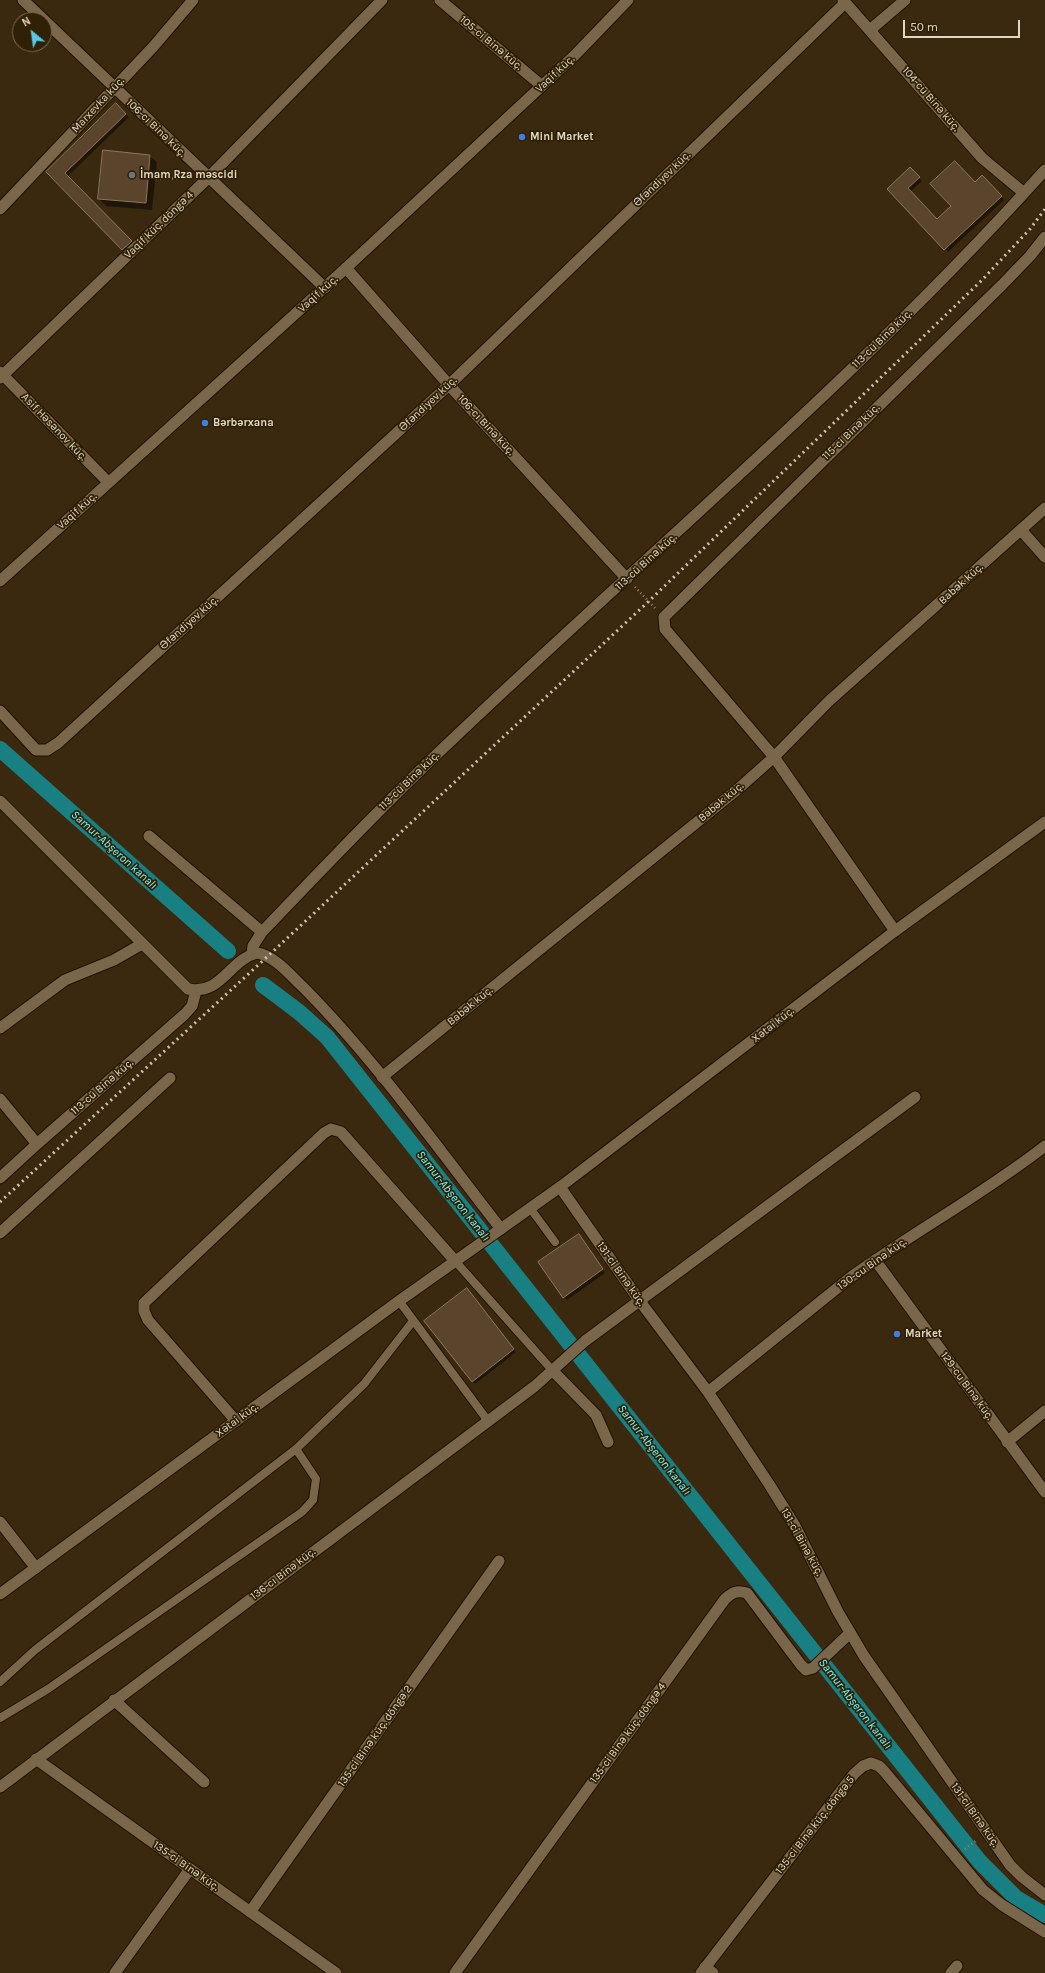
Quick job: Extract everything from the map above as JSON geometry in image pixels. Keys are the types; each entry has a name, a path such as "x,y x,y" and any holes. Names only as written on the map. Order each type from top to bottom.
{"street":[{"name":"106-cı Binə küç.","path":"24,0 208,178 325,288"},
{"name":"Marxevka küç.","path":"0,209 114,88 194,0"},
{"name":"Vaqif küç. döngə 4","path":"1,375 208,178 382,0"},
{"name":"105-ci Binə küç.","path":"440,0 542,86"},
{"name":"Vaqif küç.","path":"0,581 108,482 325,288 575,55 628,0"},
{"path":"870,30 904,0"},
{"name":"104-cü Binə küç.","path":"844,1 982,158 1024,193"},
{"name":"Əfəndiyev küç.","path":"0,711 36,750 47,750 58,743 449,385 844,1"},
{"name":"113-cü Binə küç.","path":"252,954 253,946 262,932 375,813 456,736 737,479 932,291 988,233 1045,170"},
{"name":"115-ci Binə küç.","path":"664,617 1002,285 1030,256 1045,237"},
{"name":"106-cı Binə küç.","path":"346,268 449,385 627,579"},
{"name":"Asif Həsənov küç.","path":"1,375 108,482"},
{"name":"Babək küç.","path":"382,1077 606,897 774,757 830,701 1045,508"},
{"path":"1021,530 1045,557"},
{"path":"664,617 665,629 774,757 895,931"},
{"path":"0,801 188,990 202,991 212,986 252,954 257,953 268,956 297,982 354,1042 501,1229"},
{"name":"Xətai küç.","path":"0,1594 400,1301 560,1187 895,931 1045,822"},
{"path":"149,836 262,932"},
{"path":"0,1028 65,980 114,960 142,944"},
{"name":"113-cü Binə küç.","path":"0,1178 185,1014 192,1006 196,991"},
{"path":"0,1233 170,1078"},
{"name":"136-cı Binə küç.","path":"0,1787 114,1700 535,1386 585,1341 639,1300 915,1097"},
{"path":"0,1099 37,1144"},
{"path":"236,1421 148,1320 144,1311 144,1303 324,1133 331,1130 341,1132 456,1262"},
{"name":"130-cu Binə küç.","path":"708,1392 875,1260 969,1200 1045,1146"},
{"name":"131-ci Binə küç.","path":"560,1187 639,1300 708,1392 795,1526 850,1633 987,1833 1010,1865 1022,1877 1045,1895"},
{"name":"129-cu Binə küç.","path":"875,1260 1045,1492"},
{"path":"552,1370 596,1415 608,1442"},
{"path":"1007,1442 1045,1411"},
{"path":"0,1522 36,1568"},
{"name":"135-ci Binə küç. döngə 2","path":"250,1912 499,1561"},
{"name":"135-ci Binə küç. döngə 4","path":"455,1973 725,1599 732,1592 739,1591 747,1593 806,1670 813,1668 850,1633"},
{"path":"114,1700 204,1782"},
{"name":"135-ci Binə küç.","path":"36,1759 336,1973"},
{"name":"135-ci Binə küç. döngə 5","path":"706,1971 854,1774 863,1766 871,1763 879,1766 954,1857"},
{"path":"954,1857 983,1890 1002,1905 1045,1932"},
{"path":"115,1973 190,1869"}],"lane":[{"path":"530,1208 554,1242"},
{"path":"456,1262 552,1370"},
{"path":"400,1301 413,1321 488,1421"},
{"path":"0,1682 35,1650 296,1449 364,1384 413,1321"},
{"path":"0,1718 48,1689 302,1512 312,1500 316,1479 296,1449"}],"path":[{"path":"156,179 208,178"},
{"path":"627,579 664,617"},
{"path":"954,1857 987,1833"}],"building":[{"path":"116,103 126,114 65,173 132,241 122,250 46,172"},
{"path":"103,150 150,155 146,203 98,199"},
{"path":"955,161 975,182 982,175 1002,196 944,250 887,189 910,167 920,177 908,188 937,219 951,206 930,184"},
{"path":"579,1234 603,1269 563,1298 538,1262"},
{"path":"467,1288 514,1349 472,1382 424,1321"}],"waterway":[{"name":"Samur-Abşeron kanalı","path":"0,749 228,951"},
{"name":"Samur-Abşeron kanalı","path":"263,985 299,1012 327,1037 980,1862 1016,1898 1045,1915"}],"railway":[{"path":"0,1202 268,956 648,602 982,280 1030,229 1045,209"}],"place":[{"name":"Mini Market","path":"522,137"},
{"name":"İmam Rza məscidi","path":"132,175"},
{"name":"Bərbərxana","path":"205,423"},
{"name":"Market","path":"897,1334"}]}
